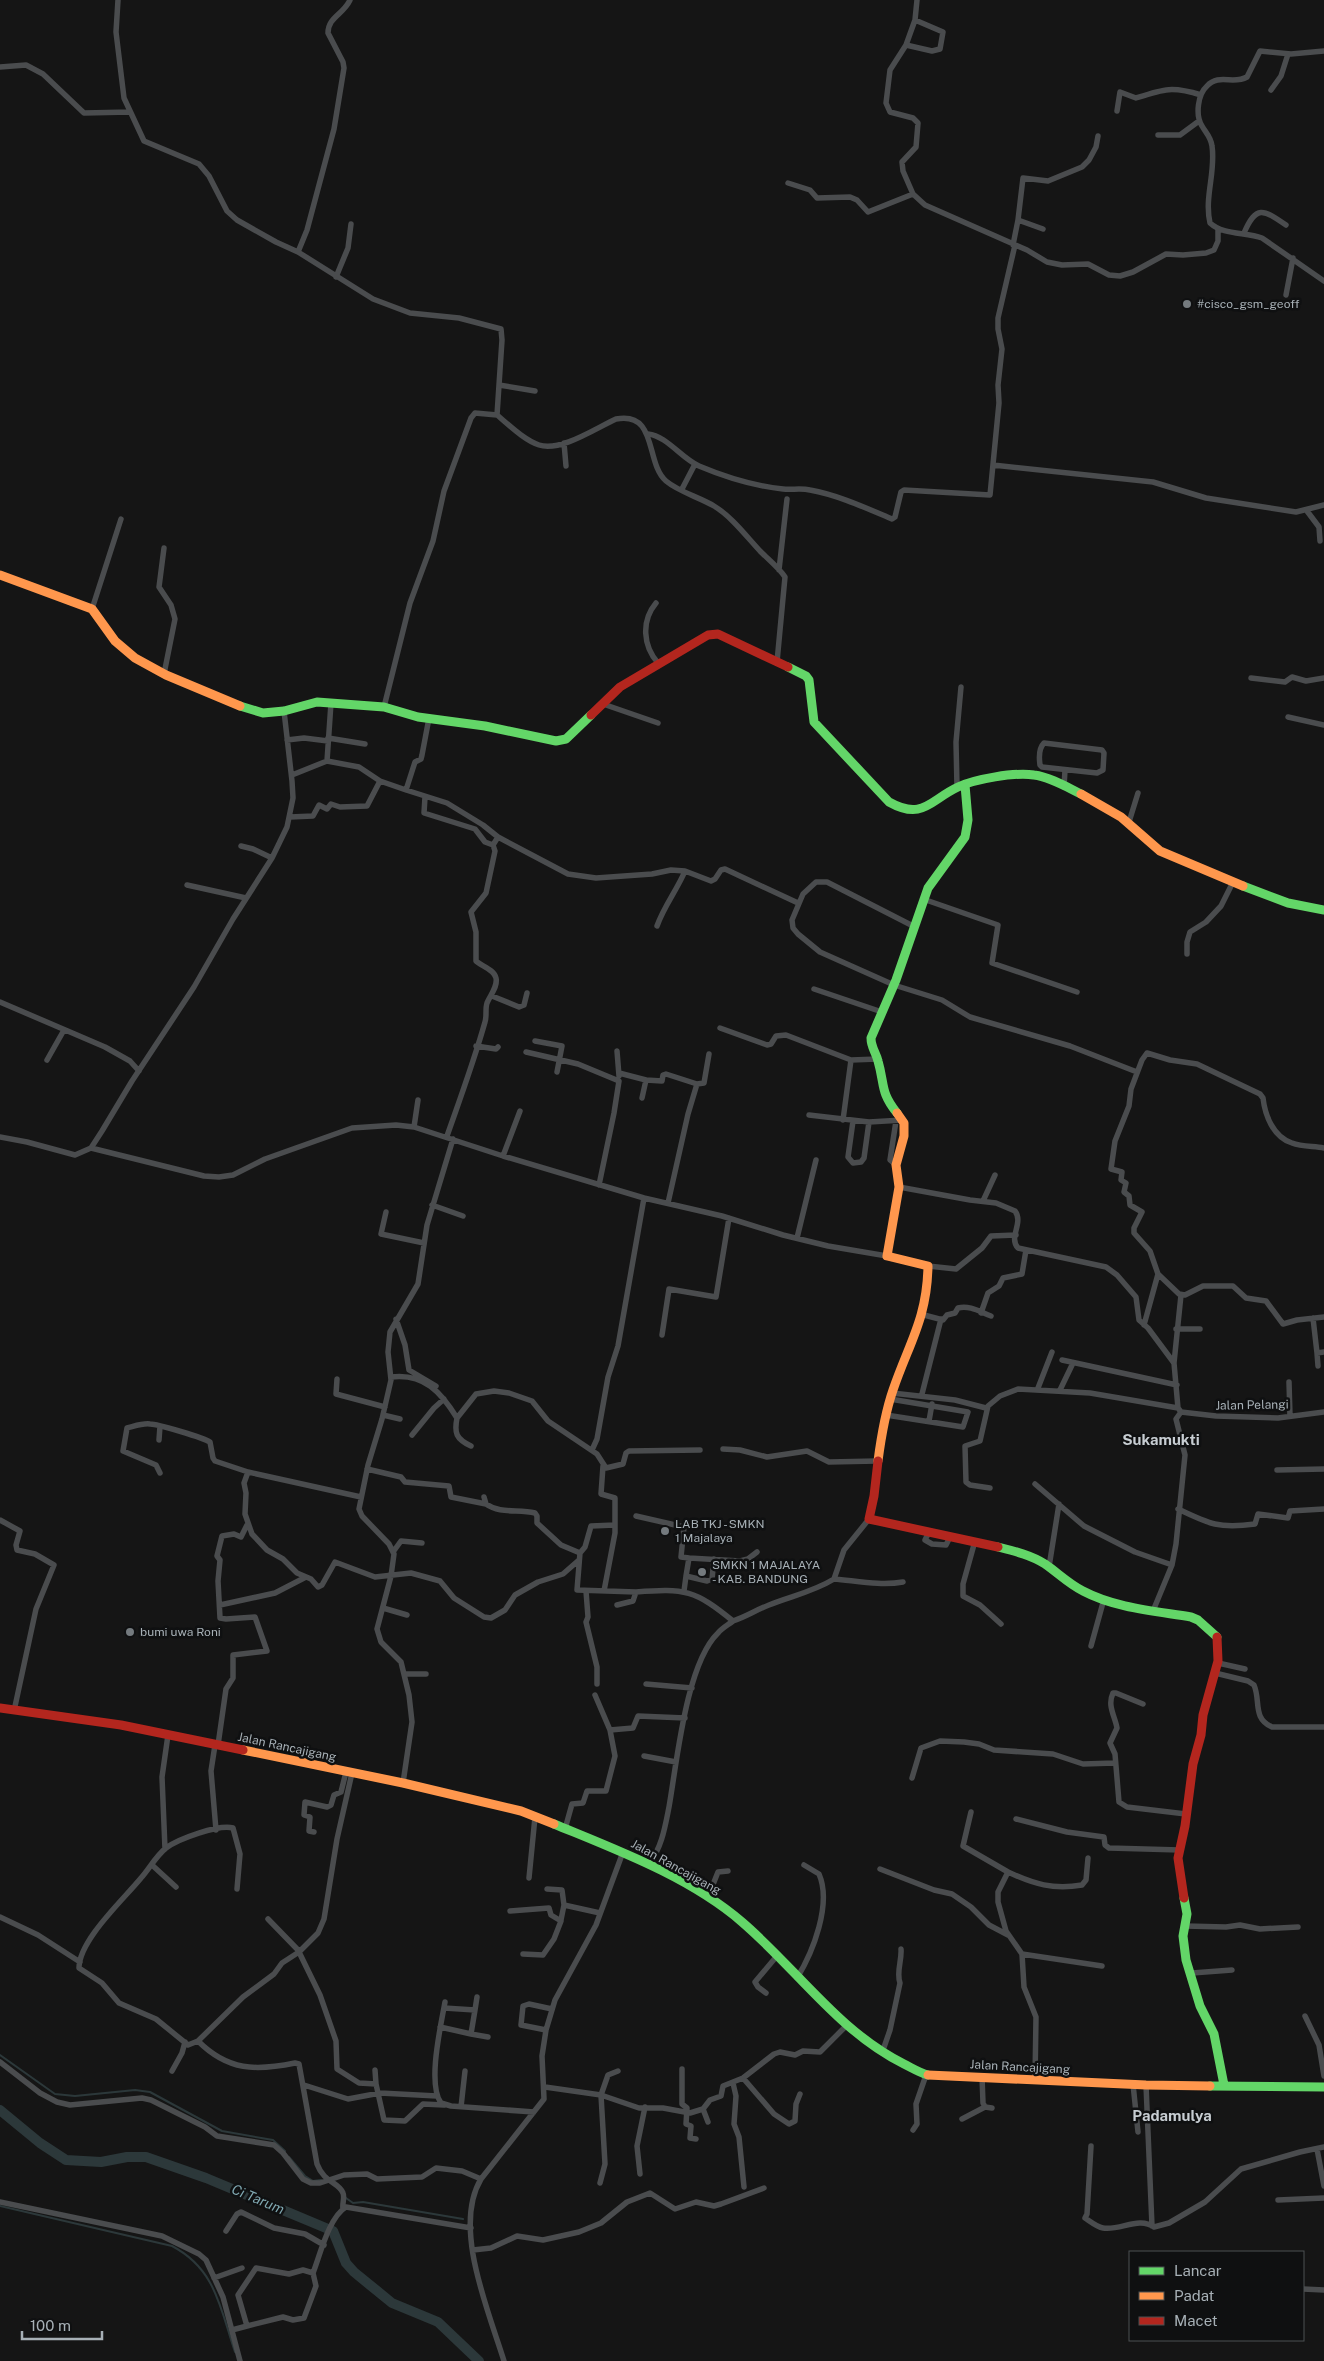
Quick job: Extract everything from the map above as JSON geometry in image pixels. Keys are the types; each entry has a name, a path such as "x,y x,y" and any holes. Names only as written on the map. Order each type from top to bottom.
{"street":[{"path":"118,0 116,32 124,98 144,141 199,164 209,176 227,212 237,220 298,252 373,299 398,310 459,318 501,328 500,385 497,415"},
{"path":"298,252 307,230 334,129 344,68 343,62 330,38 328,27 330,22 344,12 350,0"},
{"path":"917,0 915,20 906,45 890,70 886,107 890,112 913,118 918,123 916,147 902,162 903,172 913,194 925,205 1047,262 1062,265 1088,264 1109,276 1120,276 1133,272 1166,254 1206,254 1214,250 1218,240 1218,230"},
{"path":"906,45 932,51 940,49 943,32 915,20"},
{"path":"1324,51 1288,54 1260,51 1247,77 1239,80 1220,78 1205,86 1198,110 1200,121 1211,137 1213,169 1208,193 1210,223 1218,230 1244,233 1262,238 1324,281"},
{"path":"1271,90 1281,76 1288,54"},
{"path":"0,67 26,65 43,74 84,113 130,112"},
{"path":"1117,111 1120,92 1136,98 1147,93 1176,89 1201,95"},
{"path":"1158,135 1180,135 1200,121"},
{"path":"648,434 658,437 695,464 743,481 784,489 808,489 833,496 892,519 895,517 904,490 990,495 992,492 1002,349 998,318 1014,245 1023,178 1048,181 1082,167 1089,160 1096,147 1098,136"},
{"path":"788,184 810,190 817,198 850,197 857,200 868,212 913,194"},
{"path":"1244,233 1251,217 1259,212 1269,214 1286,225"},
{"path":"1018,220 1043,228"},
{"path":"336,277 348,248 351,224"},
{"path":"1286,295 1293,258"},
{"path":"500,385 535,392"},
{"path":"384,707 410,603 433,540 444,491 471,418 475,413 497,415 539,445 549,447 564,443 623,417 640,424 648,434 661,474 666,480 714,506 729,517 779,570 786,581 777,662"},
{"path":"564,443 566,466"},
{"path":"682,489 695,464"},
{"path":"993,464 1153,482 1206,498 1296,512 1307,511 1324,505"},
{"path":"779,570 783,550 787,499"},
{"path":"1307,511 1319,527 1320,540"},
{"path":"92,609 122,519"},
{"path":"164,548 159,586 171,605 174,619 164,674"},
{"path":"0,574 92,609 124,650 164,674 252,711 263,713 284,711 309,704 331,703 384,707 408,715 485,726 561,742 620,687 700,639 713,634 724,636 809,679 810,713 814,722 889,802 906,810 921,810 961,786 1030,774 1064,787 1108,808 1129,822 1142,837 1161,851 1291,906 1324,910"},
{"path":"656,603 647,616 646,634 648,648 658,664"},
{"path":"1251,678 1285,682 1292,678 1306,682 1324,678"},
{"path":"887,1256 899,1187 896,1165 904,1136 899,1120 886,1099 881,1083 878,1059 872,1048 871,1038 894,985 923,900 932,883 965,837 968,820 961,786 955,774 961,687"},
{"path":"327,761 331,703"},
{"path":"603,704 658,723"},
{"path":"0,1137 75,1155 91,1148 194,987 246,898 272,858 290,817 293,798 284,711"},
{"path":"1288,717 1324,725"},
{"path":"406,790 415,762 421,759 429,718"},
{"path":"287,740 304,738 365,744"},
{"path":"1044,743 1098,748 1104,753 1104,768 1101,773 1065,770 1040,765 1041,748 1044,743"},
{"path":"292,775 327,761 359,767 380,781 425,797 447,802 498,837 568,874 596,878 652,874 671,870 684,871 711,881 725,869 798,902"},
{"path":"1064,787 1065,770"},
{"path":"290,817 313,816 319,805 327,809 331,804 340,807 367,806 380,781"},
{"path":"1129,822 1138,793"},
{"path":"425,797 424,813 474,830 485,842 493,844"},
{"path":"493,844 498,837"},
{"path":"393,1552 360,1513 359,1509 391,1377 388,1344 390,1332 418,1284 432,1205 476,1046 485,1022 486,1005 492,996 496,978 490,970 476,961 476,932 471,912 486,893 495,851 493,844"},
{"path":"241,846 253,849 272,858"},
{"path":"657,926 662,912 679,885 684,871"},
{"path":"915,926 827,882 816,882 803,894 792,920 793,928 798,934 820,952 894,985 942,1000 970,1017 1070,1046 1137,1072"},
{"path":"1187,954 1187,942 1190,932 1206,922 1221,906 1233,882"},
{"path":"187,885 246,898"},
{"path":"923,900 998,925 992,963 1077,992"},
{"path":"814,989 882,1012"},
{"path":"492,996 518,1007 524,1005 527,993"},
{"path":"0,1002 107,1048 130,1061 139,1071"},
{"path":"720,1028 767,1045 771,1044 776,1036 786,1035 851,1060 878,1059"},
{"path":"47,1060 64,1030"},
{"path":"536,1041 560,1044 562,1047 557,1072"},
{"path":"476,1046 496,1050 498,1046"},
{"path":"599,1185 619,1081 618,1051"},
{"path":"526,1052 578,1064 619,1081"},
{"path":"1181,1295 1158,1274 1150,1251 1134,1231 1142,1212 1130,1205 1129,1196 1124,1192 1126,1183 1121,1180 1122,1172 1111,1169 1115,1141 1128,1113 1131,1089 1147,1053 1163,1059 1202,1066 1262,1096 1264,1110 1270,1124 1286,1141 1294,1144 1324,1148"},
{"path":"619,1074 646,1080 662,1081 666,1074 697,1084 704,1084 709,1054"},
{"path":"843,1120 851,1060"},
{"path":"642,1098 646,1080"},
{"path":"668,1203 688,1114 697,1084"},
{"path":"414,1127 418,1100"},
{"path":"503,1156 520,1111"},
{"path":"809,1115 870,1122 899,1120"},
{"path":"853,1120 848,1157 853,1163 861,1162 864,1158 870,1122"},
{"path":"91,1148 204,1176 218,1177 233,1175 279,1153 349,1129 378,1126 414,1127 644,1198 729,1218 797,1238 928,1266 956,1269 982,1248 991,1236 1016,1235"},
{"path":"797,1238 816,1160"},
{"path":"983,1201 995,1175"},
{"path":"899,1187 996,1203 1014,1210 1019,1220 1015,1246 1026,1250 1098,1264 1112,1270 1136,1297 1139,1319 1174,1362"},
{"path":"592,1450 597,1440 608,1377 618,1346 644,1198"},
{"path":"432,1205 462,1216"},
{"path":"386,1212 381,1234 424,1243"},
{"path":"662,1335 669,1290 716,1297 729,1218"},
{"path":"982,1313 988,1293 999,1286 1003,1278 1022,1274 1026,1250"},
{"path":"834,1578 844,1550 869,1520 876,1493 877,1461 886,1415 891,1396 924,1315 928,1294 928,1266"},
{"path":"1144,1324 1158,1274"},
{"path":"1181,1295 1203,1286 1233,1286 1246,1298 1266,1301 1282,1324 1324,1317"},
{"path":"1153,1611 1172,1565 1185,1463 1185,1449 1176,1420 1179,1410 1178,1385 1174,1362 1181,1295"},
{"path":"924,1315 941,1320 955,1313 959,1307 976,1309 991,1316"},
{"path":"1313,1318 1321,1353 1318,1366"},
{"path":"396,1319 403,1338 409,1370 436,1386"},
{"path":"922,1394 941,1320"},
{"path":"1176,1329 1200,1329"},
{"path":"1038,1388 1052,1352"},
{"path":"1062,1360 1178,1385"},
{"path":"1060,1390 1073,1363"},
{"path":"391,1377 406,1375 421,1381 444,1399 457,1418"},
{"path":"337,1379 336,1394 385,1407"},
{"path":"1289,1382 1290,1416"},
{"name":"Jalan Pelangi","path":"986,1408 1009,1391 1018,1388 1038,1388 1242,1418 1290,1416 1324,1412"},
{"path":"471,1446 462,1442 456,1435 454,1429 457,1418 476,1394 494,1391 510,1393 532,1402 548,1421 599,1456 602,1466 600,1494 616,1498 615,1524 604,1591"},
{"path":"891,1396 922,1394 986,1408 980,1441 965,1446 964,1476 966,1482 970,1485 990,1488"},
{"path":"886,1415 964,1427 968,1412 891,1396"},
{"path":"412,1436 434,1408 444,1399"},
{"path":"929,1421 932,1404"},
{"path":"383,1415 400,1419"},
{"path":"160,1473 156,1465 123,1450 128,1428 148,1424 208,1440 212,1446 214,1460 248,1472 361,1498"},
{"path":"159,1440 160,1426"},
{"path":"723,1449 740,1450 767,1458 808,1451 829,1462 877,1461"},
{"path":"602,1466 610,1469 622,1465 625,1463 626,1453 629,1451 700,1450"},
{"path":"1277,1470 1324,1469"},
{"path":"367,1470 401,1477 405,1482 448,1486 451,1496 486,1504 508,1512 534,1512 541,1529 553,1536 561,1545 580,1553"},
{"path":"248,1472 244,1483 246,1491 245,1514 252,1534 264,1547 283,1559 299,1575 306,1577 320,1587 335,1562 375,1577 414,1573 441,1581 454,1598 481,1616 491,1618 504,1610 515,1595 538,1582 557,1576 579,1560"},
{"path":"1034,1484 1059,1504 1062,1510 1084,1526 1135,1552 1172,1565"},
{"path":"484,1497 486,1504"},
{"path":"1049,1567 1059,1504"},
{"path":"1178,1509 1204,1522 1221,1526 1255,1524 1258,1514 1288,1518 1290,1511 1324,1509"},
{"path":"636,1516 656,1519 684,1527 681,1557 744,1561 757,1552"},
{"path":"0,1520 20,1531 16,1545 17,1550 35,1554 54,1565 36,1609 14,1711"},
{"path":"869,1520 1016,1551 1049,1567 1080,1590 1104,1599 1153,1611 1191,1617 1213,1632 1218,1638 1218,1663 1203,1715 1201,1735 1192,1764 1179,1870 1187,1914 1184,1944 1200,2006 1214,2034 1224,2085"},
{"path":"216,1830 211,1771 226,1689 233,1678 233,1654 268,1651 255,1617 220,1618 218,1581 220,1560 217,1556 220,1539 222,1536 232,1534 241,1537 247,1524"},
{"path":"615,1524 592,1525 580,1553 577,1589 586,1591 636,1592 684,1590 703,1598 733,1621"},
{"path":"403,1783 412,1722 411,1707 401,1662 386,1647 377,1631 391,1576 393,1552 401,1541 422,1543"},
{"path":"975,1541 963,1584 963,1596 980,1606 1001,1624"},
{"path":"684,1590 689,1558"},
{"path":"686,1576 710,1581 714,1577 714,1560"},
{"path":"220,1605 275,1593 306,1577"},
{"path":"649,1864 658,1850 664,1830 692,1688 702,1658 711,1640 733,1621 768,1605 812,1591 834,1578 863,1580 887,1585 904,1582"},
{"path":"586,1591 588,1613 586,1622 597,1667 597,1684"},
{"path":"617,1605 633,1601 636,1592"},
{"path":"1091,1646 1104,1599"},
{"path":"383,1608 407,1615"},
{"path":"1218,1663 1245,1669"},
{"path":"1215,1673 1248,1681 1254,1685 1258,1711 1265,1724 1272,1727 1324,1727"},
{"path":"405,1674 426,1674"},
{"path":"646,1684 692,1688"},
{"path":"1143,1704 1116,1692 1112,1696 1111,1709 1117,1728 1110,1742 1115,1752 1118,1800 1122,1806 1186,1814"},
{"path":"565,1829 572,1803 583,1803 587,1791 606,1791 615,1756 610,1730 595,1695"},
{"name":"Jalan Rancajigang","path":"0,1708 80,1718 168,1735 403,1783 479,1800 535,1817 649,1864 708,1898 742,1922 846,2026 882,2053 926,2075 1146,2085 1324,2087"},
{"path":"610,1730 633,1728 638,1716 685,1718"},
{"path":"165,1849 162,1777 168,1735"},
{"path":"912,1778 920,1748 940,1741 976,1744 994,1750 1053,1754 1083,1764 1116,1763"},
{"path":"644,1756 676,1762"},
{"path":"314,1832 309,1831 310,1818 304,1815 304,1804 307,1801 328,1807 331,1805 334,1795 341,1792 349,1772"},
{"path":"236,1889 240,1854 235,1831 232,1827 194,1833 165,1849 96,1930 80,1962 80,1968 102,1983 119,2003 152,2017 190,2045 198,2041 242,1997 276,1972 282,1963 299,1951 319,1932 324,1919 349,1772"},
{"path":"971,1812 963,1846 1028,1882 1046,1887 1080,1885 1086,1880 1088,1858"},
{"path":"529,1878 535,1817"},
{"path":"1016,1818 1067,1832 1104,1837 1109,1848 1180,1850"},
{"path":"504,2361 473,2250 471,2228 474,2193 481,2178 544,2099 545,2087 542,2056 552,2009 600,1913 623,1852"},
{"path":"152,1865 176,1887"},
{"path":"797,1978 810,1953 818,1931 824,1899 819,1874 804,1865"},
{"path":"880,1869 934,1890 956,1896 989,1925 1008,1935"},
{"path":"708,1898 718,1872 728,1871"},
{"path":"1008,1872 998,1896 1008,1935 1022,1954 1024,1987 1036,2017 1035,2080"},
{"path":"523,1954 540,1956 544,1954 560,1928 564,1905 562,1890 547,1889"},
{"path":"564,1905 600,1913"},
{"path":"510,1911 549,1908 551,1915 561,1920"},
{"path":"0,1917 38,1935 80,1962"},
{"path":"268,1919 299,1951 320,1995 336,2041 337,2069 359,2083 376,2084"},
{"path":"1185,1926 1226,1927 1240,1925 1260,1929 1298,1927"},
{"path":"882,2053 890,2030 900,1987 897,1976 902,1958 901,1948"},
{"path":"1022,1954 1102,1966"},
{"path":"766,1993 755,1982 776,1957"},
{"path":"1192,1973 1232,1970"},
{"path":"471,2034 477,1997"},
{"path":"546,2030 521,2025 523,2006 528,2004 552,2009"},
{"path":"444,2105 437,2096 436,2079 440,2027 445,2005 475,2010"},
{"path":"1305,2016 1319,2045 1324,2076"},
{"path":"545,2087 602,2095 635,2107 695,2113 703,2109 710,2100 720,2097 723,2086 743,2078 777,2052 795,2055 803,2051 820,2052 846,2026"},
{"path":"440,2027 488,2037"},
{"path":"198,2041 218,2057 246,2068 269,2068 298,2063 304,2085 317,2164 326,2180 341,2188 344,2197 341,2211 326,2235 313,2273 316,2286 304,2318 293,2320 284,2317 232,2330"},
{"path":"172,2070 182,2053 185,2042"},
{"path":"0,2062 40,2093 56,2102 70,2105 142,2098 151,2100 205,2127 217,2136 274,2145 283,2153 303,2179 314,2184 341,2175 365,2174 376,2178 405,2179 423,2177 436,2168 462,2172 481,2178"},
{"path":"682,2068 682,2104 687,2108 686,2124 691,2126 690,2138 696,2139"},
{"path":"375,2070 383,2118 388,2121 405,2121 423,2104 534,2112"},
{"path":"461,2107 465,2071"},
{"path":"600,2183 605,2157 602,2095 608,2075 618,2071"},
{"path":"913,2130 917,2124 916,2104 926,2075"},
{"path":"982,2077 984,2107"},
{"path":"743,2078 774,2114 789,2124 795,2121 796,2104 800,2094"},
{"path":"733,2083 736,2096 734,2124 739,2137 744,2187"},
{"path":"1133,2084 1138,2132"},
{"path":"304,2085 348,2099 380,2093 437,2096"},
{"path":"1146,2085 1153,2220"},
{"path":"640,2174 637,2153 645,2107"},
{"path":"962,2119 984,2107 992,2108"},
{"path":"703,2109 708,2122"},
{"path":"1091,2146 1085,2218 1102,2228 1148,2223 1153,2220 1169,2222 1205,2202 1241,2169 1324,2147"},
{"path":"1317,2149 1323,2181"},
{"path":"473,2250 492,2248 517,2236 543,2240 586,2230 600,2223 628,2202 646,2193 650,2193 675,2209 696,2202 714,2206 764,2188"},
{"path":"1278,2200 1324,2198"},
{"path":"0,2202 166,2238 200,2254 206,2260 223,2297 240,2361"},
{"path":"341,2211 350,2207 471,2228"},
{"path":"226,2231 237,2214 241,2212 274,2228 305,2234 324,2245"},
{"path":"214,2278 242,2268"},
{"path":"248,2326 238,2295 256,2268 289,2274 303,2270 313,2273"},
{"path":"1304,2289 1324,2290"}],"waterway":[{"path":"0,2055 55,2094 75,2096 135,2090 150,2092 222,2131 273,2140 285,2151"},
{"name":"Ci Tarum","path":"0,2110 40,2143 66,2160 101,2162 127,2157 146,2157 206,2178 333,2231 346,2263 354,2272 392,2303 438,2322 479,2361"},
{"path":"289,2157 305,2176 313,2181 321,2180"},
{"path":"346,2198 353,2203 363,2202 463,2219"},
{"path":"0,2206 172,2246 187,2255 198,2266 214,2291 235,2352"}],"traffic: fast":[{"path":"788,667 806,676 809,680 814,722 889,802 910,810 918,809 965,784 1016,774 1046,778 1081,794"},
{"path":"240,706 263,713 284,711 317,702 384,707 418,717 485,726 556,741 566,739 591,715"},
{"path":"897,1113 885,1094 871,1038 896,980 928,888 965,837 968,820 965,785"},
{"path":"1243,886 1288,903 1324,910"},
{"path":"998,1547 1040,1561 1073,1585 1095,1597 1136,1608 1191,1617 1198,1620 1217,1637"},
{"path":"554,1824 652,1866 700,1891 742,1922 838,2017 859,2034 880,2050 913,2069 928,2075"},
{"path":"1184,1898 1187,1914 1183,1936 1186,1960 1200,2006 1214,2034 1224,2085"},
{"path":"1210,2086 1324,2087"}],"traffic: slow":[{"path":"0,575 92,609 115,641 135,658 166,675 240,706"},
{"path":"1081,794 1121,817 1160,851 1243,886"},
{"path":"878,1461 890,1399 921,1316 927,1285 928,1266 887,1256 899,1187 896,1165 904,1136 904,1123 897,1113"},
{"path":"243,1750 403,1783 521,1811 554,1824"},
{"path":"928,2075 1210,2086"}],"traffic: jam":[{"path":"591,715 620,687 708,635 718,634 788,667"},
{"path":"878,1461 869,1519 998,1547"},
{"path":"1184,1898 1178,1858 1185,1826 1193,1764 1201,1735 1203,1715 1218,1661 1217,1637"},
{"path":"0,1708 121,1725 243,1750"}],"place":[{"name":"#cisco_gsm_geoff","path":"1187,304"},
{"name":"LAB TKJ - SMKN 1 Majalaya","path":"665,1531"},
{"name":"SMKN 1 MAJALAYA - KAB. BANDUNG","path":"702,1572"},
{"name":"bumi uwa Roni","path":"130,1632"}],"district":[{"name":"Sukamukti","path":"1161,1439"},
{"name":"Padamulya","path":"1172,2115"}]}
